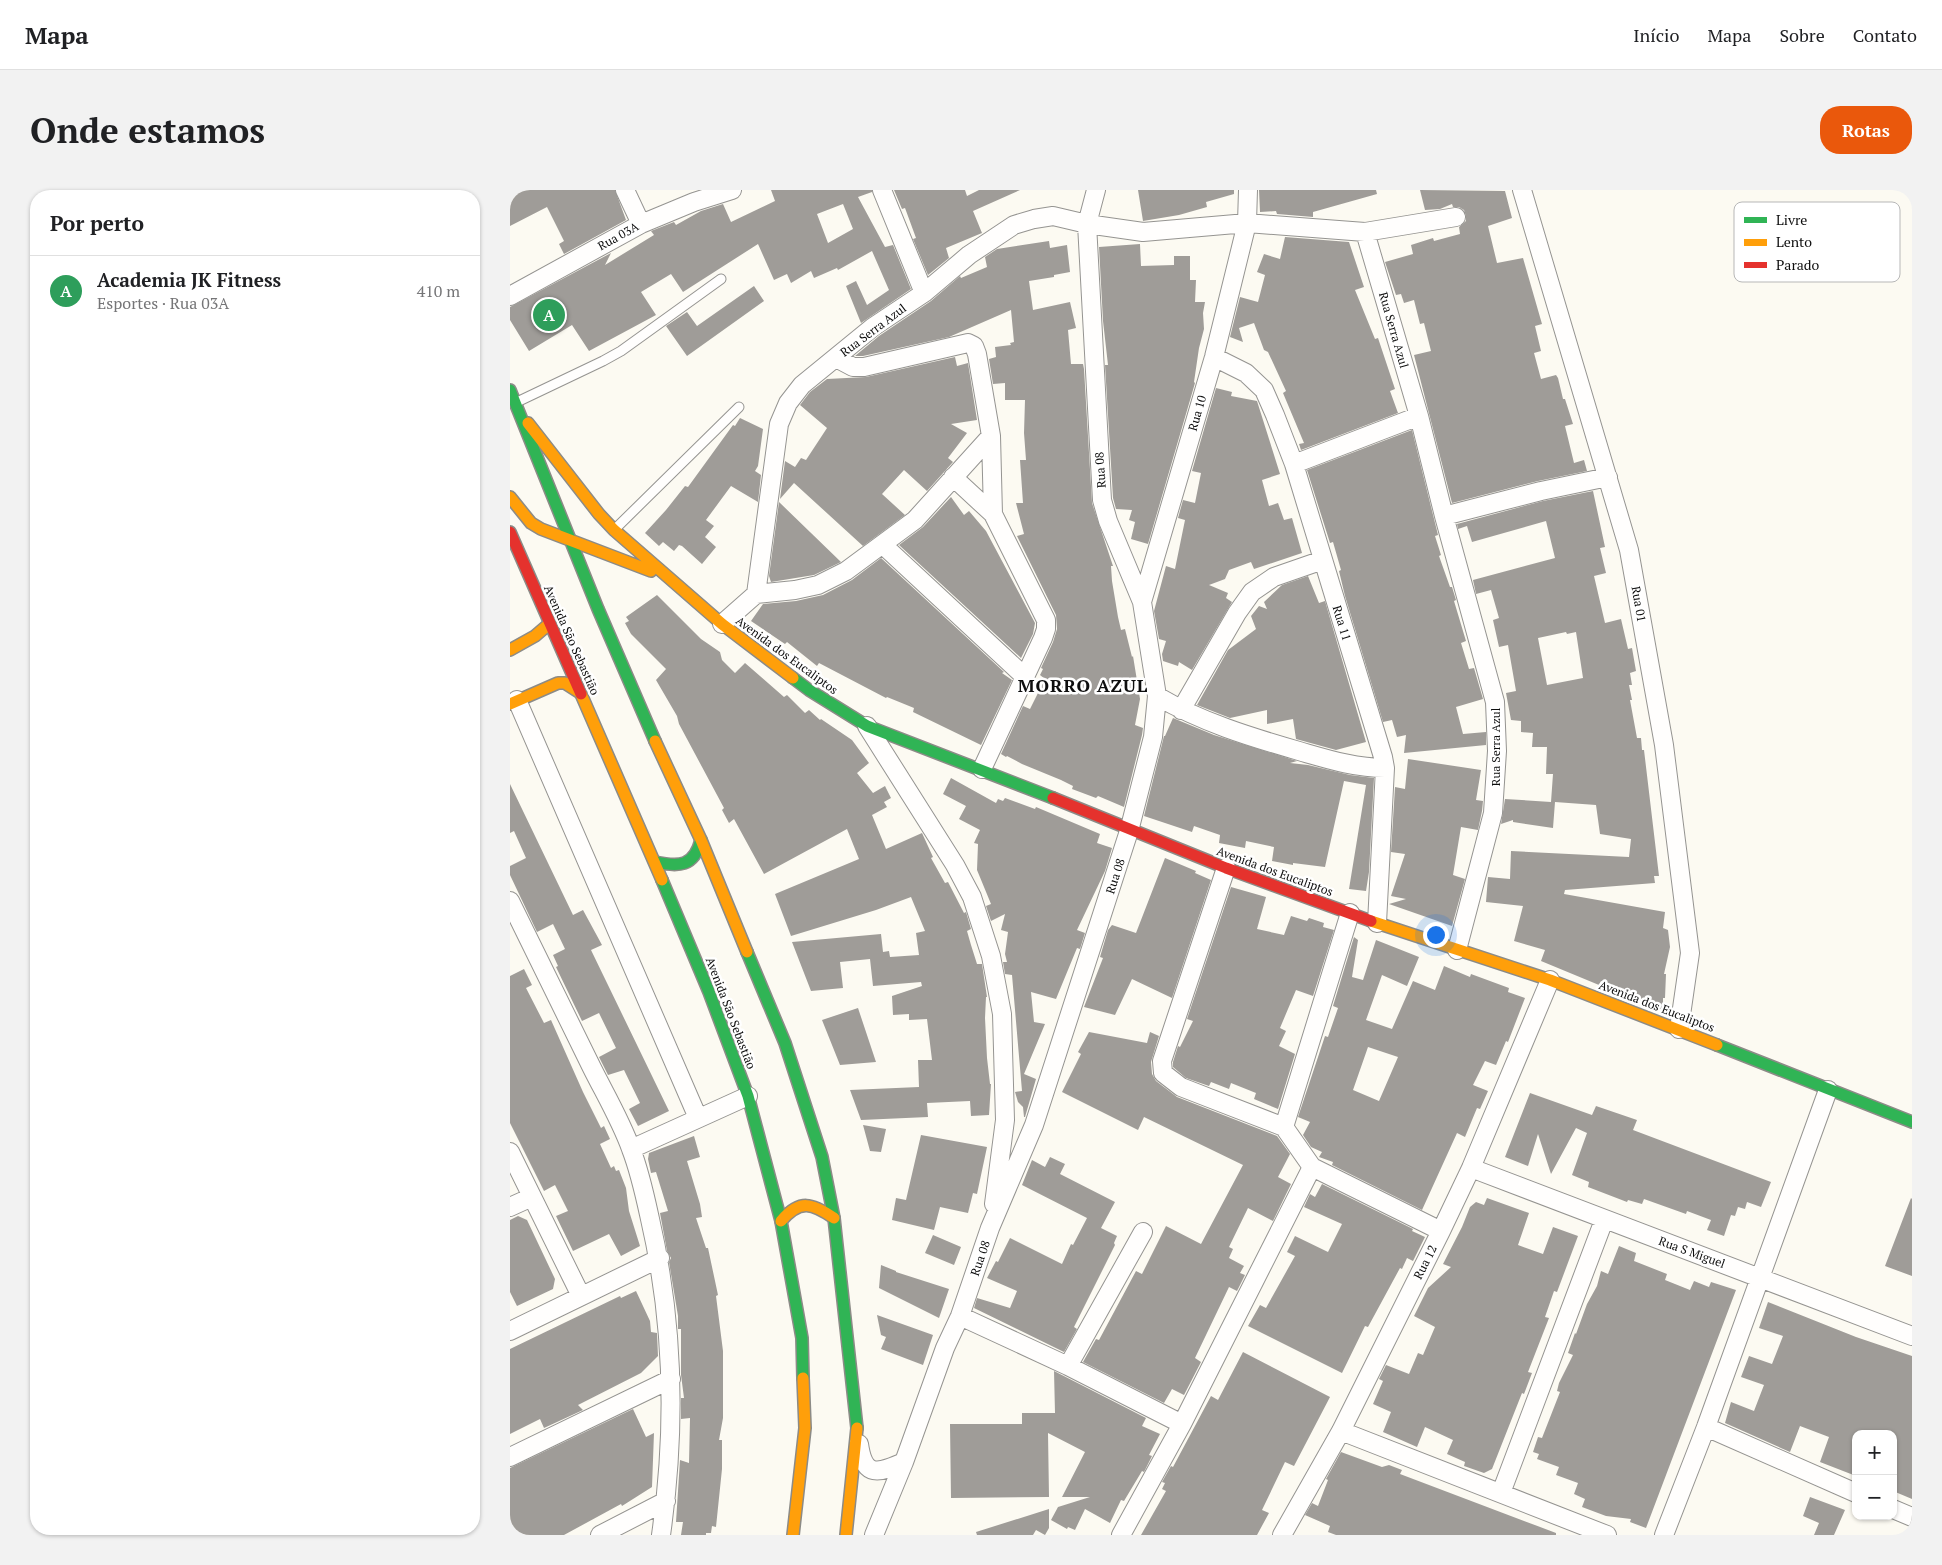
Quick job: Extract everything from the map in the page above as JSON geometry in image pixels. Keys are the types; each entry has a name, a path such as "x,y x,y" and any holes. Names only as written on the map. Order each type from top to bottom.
{"main road":[{"path":"510,390 598,609 652,736 701,840 784,1043 802,1091 822,1157 834,1218 857,1432 846,1535"},
{"path":"516,405 599,514 614,530 666,576"},
{"path":"510,497 531,523 559,537 666,576"},
{"name":"Avenida São Sebastião","path":"510,532 710,992 748,1096 767,1163 781,1221 802,1338 805,1428 793,1535"},
{"name":"Avenida dos Eucaliptos","path":"666,576 722,624 808,690 867,726 982,769 1226,868 1376,923 1550,980 1912,1122"},
{"path":"510,650 536,636 549,624"},
{"path":"514,702 558,683 565,683 579,692"},
{"path":"655,862 672,865 685,864 700,852 701,840"},
{"path":"781,1221 796,1206 807,1204 819,1208 834,1218"}],"street":[{"path":"625,190 641,224"},
{"name":"Rua 03A","path":"510,296 641,224 694,202 732,190"},
{"path":"882,190 924,293"},
{"name":"Rua 08","path":"874,1535 904,1462 945,1348 960,1316 990,1228 1034,1125 1130,830 1153,736 1157,696 1142,602 1108,521 1102,500 1087,224 1096,190"},
{"name":"Rua 10","path":"1142,602 1214,357 1247,223 1248,190"},
{"name":"Rua 01","path":"1522,190 1629,550 1664,745 1690,953 1679,1029"},
{"name":"Rua Serra Azul","path":"756,594 779,424 788,402 802,385 873,327 924,293 969,255 1014,225 1034,219 1053,216 1087,224 1143,232 1247,223"},
{"path":"1247,223 1365,232 1456,217"},
{"name":"Rua Serra Azul","path":"1365,232 1419,416 1444,516 1495,702 1497,751 1493,813 1457,950"},
{"path":"836,358 852,367 864,367 968,344 974,346 977,354 990,436 993,514"},
{"name":"Rua 11","path":"1214,357 1246,373 1264,390 1294,464 1385,768 1376,923"},
{"path":"1294,464 1419,416"},
{"path":"722,624 756,594 795,590 818,585 846,571 915,520 990,436"},
{"path":"953,477 993,514 1046,620 1043,638 982,769"},
{"path":"1444,516 1541,491 1608,477"},
{"path":"883,545 1024,676"},
{"path":"1181,710 1237,613 1252,592 1274,577 1323,560"},
{"path":"1157,696 1181,710 1235,732 1326,759 1368,768 1385,768"},
{"path":"514,702 698,1118"},
{"path":"867,726 955,865 972,897 991,956 1002,1014 1005,1120 990,1228"},
{"path":"1226,868 1162,1061 1163,1073 1181,1087 1284,1127 1312,1167 1441,1231"},
{"path":"510,901 631,1149 660,1258 671,1379 666,1501 661,1535"},
{"path":"1284,1127 1350,913"},
{"name":"Rua 12","path":"1282,1535 1341,1431 1441,1231 1471,1168 1550,980"},
{"path":"1664,1535 1706,1427 1828,1090"},
{"path":"631,1149 748,1096"},
{"path":"1005,1120 1034,1125"},
{"path":"510,1152 581,1296"},
{"path":"1121,1535 1182,1424 1312,1167"},
{"name":"Rua S Miguel","path":"1471,1168 1912,1336"},
{"path":"510,1207 532,1197"},
{"path":"1501,1493 1604,1220"},
{"path":"1068,1366 1143,1232"},
{"path":"510,1331 660,1258"},
{"path":"960,1316 1068,1366 1182,1424"},
{"path":"510,1458 671,1379"},
{"path":"1706,1427 1852,1491"},
{"path":"1341,1431 1501,1493 1576,1530 1607,1535"},
{"path":"857,1432 860,1456 869,1468 881,1472 904,1462"},
{"path":"600,1535 666,1501"},
{"path":"1897,1511 1912,1517"}],"lane":[{"path":"516,405 621,351 721,279"},
{"path":"614,530 739,407"}],"building":[{"path":"510,190 615,190 626,220 564,254 559,244 564,241 547,207 510,226"},
{"path":"771,190 872,190 872,192 858,197 885,247 893,245 911,289 861,323 846,286 856,281 867,305 889,290 872,251 838,270 837,268 814,278 811,271 791,283 787,274 774,280 758,244 683,292 671,274 641,292 656,315 589,351 572,325 529,351 510,320 510,307 611,253 605,265 654,235 651,231 674,222 676,225 701,211 723,204 731,222 775,201","holes":["843,204 853,229 828,243 817,214"]},
{"path":"894,190 965,190 967,196 979,190 1020,190 973,211 982,233 946,248 949,258 928,275 913,239 916,238 905,208 902,209"},
{"path":"1138,190 1234,190 1234,194 1206,202 1207,207 1179,215 1143,221"},
{"path":"1259,190 1376,190 1377,194 1313,212 1313,217 1277,214 1276,211 1260,212"},
{"path":"1420,190 1505,191 1512,218 1488,226 1497,263 1523,258 1542,324 1535,326 1541,351 1534,353 1541,379 1556,375 1558,378 1563,399 1565,399 1573,424 1565,426 1574,463 1584,460 1587,471 1538,481 1452,503 1414,355 1431,351 1424,323 1420,324 1414,300 1404,303 1401,294 1396,295 1385,262 1413,254 1411,245 1433,238 1434,241 1460,234 1459,227 1466,221 1466,216 1464,210 1459,207 1453,207 1452,204 1440,209 1425,210"},
{"path":"1285,237 1349,242 1364,287 1355,290 1375,339 1378,338 1395,389 1390,391 1398,413 1301,450 1299,444 1304,443 1283,393 1286,391 1268,352 1264,350 1254,323 1239,328 1243,342 1230,337 1240,297 1258,302 1265,275 1257,272 1264,254 1280,259"},
{"path":"1049,241 1050,248 1067,245 1070,272 1029,281 1033,310 1070,302 1076,328 1068,330 1071,364 1083,364 1084,369 1092,503 1113,566 1111,566 1112,581 1118,617 1121,630 1125,629 1133,656 1140,699 1135,725 1143,728 1142,735 1124,807 1098,796 1096,798 1072,789 1073,786 1061,780 1001,754 1023,706 1030,709 1045,679 1040,675 1043,669 1041,668 1057,629 1056,615 1017,536 1024,534 1016,503 1023,503 1020,460 1026,460 1024,433 1025,400 1005,400 1005,383 993,384 989,359 996,357 995,347 1011,345 1010,343 1014,342 1011,310 949,337 863,356 855,356 879,336 931,301 960,276 961,278 987,267 985,257 997,249"},
{"path":"1140,244 1141,266 1174,265 1174,256 1190,256 1190,280 1196,280 1195,302 1205,302 1203,313 1204,329 1199,348 1195,383 1148,544 1131,539 1135,522 1129,520 1132,510 1116,509 1113,498 1105,365 1108,365 1103,321 1099,247"},
{"path":"754,286 764,301 687,356 666,326 687,312 697,326"},
{"path":"955,357 957,366 968,363 977,420 951,424 967,433 948,458 953,462 927,491 904,470 882,494 905,515 863,546 794,483 780,499 785,461 795,467 801,458 806,460 827,428 800,405 810,392 827,379 866,377"},
{"path":"1216,388 1232,392 1231,396 1257,401 1280,474 1262,480 1269,506 1278,503 1284,520 1292,518 1302,553 1254,569 1251,562 1229,570 1225,579 1209,585 1228,593 1226,598 1232,602 1192,670 1179,662 1178,666 1163,661 1162,654 1166,641 1159,639 1154,611 1166,566 1175,569 1185,520 1178,518 1183,500 1195,503 1201,473 1192,471"},
{"path":"740,418 763,429 758,466 755,471 761,475 758,502 731,486 706,520 714,526 705,537 716,547 702,564 682,546 679,545 674,551 663,542 659,546 645,533 685,486 688,487"},
{"path":"1412,430 1438,535 1435,536 1441,555 1439,556 1450,587 1452,587 1456,600 1454,601 1466,641 1461,643 1469,669 1474,668 1483,699 1456,707 1463,734 1486,732 1486,745 1404,753 1406,735 1397,737 1392,720 1383,722 1345,596 1339,571 1341,570 1333,542 1330,543 1307,470"},
{"path":"1593,491 1605,547 1600,548 1606,573 1594,576 1605,623 1621,619 1628,649 1632,648 1636,671 1630,673 1632,685 1629,685 1632,700 1630,700 1637,738 1641,738 1642,750 1644,750 1659,876 1654,876 1655,883 1565,890 1564,894 1665,912 1663,928 1668,930 1670,947 1664,974 1666,974 1665,998 1663,998 1663,1007 1661,1009 1626,995 1601,981 1599,985 1541,961 1545,950 1514,941 1523,906 1486,902 1488,877 1510,879 1511,851 1629,857 1631,839 1600,834 1596,805 1555,802 1553,828 1513,822 1513,820 1501,824 1505,799 1551,802 1553,774 1546,774 1547,747 1532,747 1533,733 1521,732 1521,721 1511,720 1506,693 1516,691 1508,645 1499,647 1493,620 1499,618 1491,590 1476,594 1473,580 1555,558 1546,521 1472,542 1467,526 1458,529 1457,524 1543,501","holes":["1566,632 1567,634 1576,632 1583,678 1547,685 1538,638"]},
{"path":"951,497 964,515 969,511 986,531 1035,623 1033,634 1021,658 899,545 923,527"},
{"path":"779,502 841,562 814,575 771,582 769,576"},
{"path":"881,558 1004,672 1002,673 1012,680 981,745 913,712 914,708 886,698 819,663 817,666 787,642 785,644 751,621 763,604 796,601 823,595 852,580"},
{"path":"1308,576 1319,603 1325,601 1366,742 1336,750 1296,739 1293,719 1267,724 1267,710 1230,718 1197,705 1228,650 1256,629 1251,616 1259,606 1267,609 1264,602 1282,585"},
{"path":"657,595 701,639 720,652 722,660 735,673 745,663 784,697 787,695 805,713 809,710 820,720 852,740 869,763 857,773 873,793 885,786 891,798 884,802 887,807 872,815 886,849 922,833 933,857 931,858 945,883 948,882 964,913 966,912 971,929 967,931 971,945 977,964 982,964 987,997 985,1018 987,1058 991,1084 989,1115 971,1116 970,1101 927,1103 928,1117 861,1120 850,1090 919,1087 918,1060 932,1060 927,1019 909,1020 909,1014 893,1015 892,996 922,986 921,982 873,986 870,959 840,962 843,988 811,991 792,942 881,934 883,952 889,951 890,957 919,955 916,933 925,931 911,897 876,910 791,936 775,894 859,859 847,829 764,874 734,819 729,823 722,810 724,808 679,724 677,716 656,680 666,669 631,634 625,623 629,621 626,617"},
{"path":"1173,718 1214,735 1297,761 1290,763 1374,778 1369,872 1366,891 1349,889 1366,785 1344,781 1325,867 1293,863 1293,865 1272,861 1274,847 1246,841 1245,848 1219,843 1220,835 1194,826 1192,832 1144,816 1164,736"},
{"path":"1408,759 1481,770 1476,800 1483,801 1478,830 1461,827 1453,875 1465,879 1452,926 1389,904 1406,899 1391,896 1405,854 1391,852 1395,787 1405,789"},
{"path":"951,778 996,803 998,799 1003,801 1005,798 1035,809 1036,807 1100,834 1097,843 1112,848 1105,871 1077,930 1085,933 1080,949 1077,948 1056,999 1031,992 1034,1022 1045,1024 1024,1074 1036,1079 1025,1117 1023,1107 1018,1102 1015,1092 1022,1091 1012,975 1005,974 1003,962 1007,962 1005,954 1008,932 1001,930 1005,914 991,921 986,906 991,904 977,870 978,844 974,843 980,830 959,819 966,806 943,794"},
{"path":"510,784 573,915 583,910 602,945 591,950 669,1111 638,1126 629,1109 640,1103 624,1070 608,1075 599,1057 616,1048 599,1013 582,1021 556,967 558,966 553,955 565,949 553,924 537,932 510,875 510,866 526,858 514,831 510,833"},
{"path":"1165,858 1196,871 1195,873 1211,880 1172,998 1132,979 1115,1015 1084,1007 1103,958 1100,957 1108,930 1112,925 1136,933"},
{"path":"1231,887 1266,897 1257,929 1284,935 1291,916 1307,921 1309,918 1324,923 1323,927 1334,930 1313,996 1296,990 1280,1028 1286,1031 1279,1046 1295,1054 1278,1109 1254,1099 1256,1093 1231,1083 1229,1089 1211,1082 1209,1086 1186,1078 1173,1067 1178,1046 1180,1047 1193,1021 1187,1019"},
{"path":"1354,937 1358,940 1352,977 1363,980 1376,940 1419,957 1407,986 1382,975 1366,1020 1392,1029 1413,981 1435,990 1444,966 1470,977 1471,974 1509,988 1508,992 1525,998 1508,1042 1506,1041 1496,1065 1485,1061 1473,1085 1488,1091 1480,1109 1477,1108 1465,1137 1457,1133 1422,1210 1332,1165 1333,1162 1319,1157 1322,1152 1311,1147 1303,1135 1310,1122 1298,1117 1325,1036 1328,1037 1338,1008 1333,1006","holes":["1368,1047 1398,1057 1379,1101 1353,1090"]},
{"path":"524,969 532,985 526,988 544,1023 551,1020 583,1092 601,1128 604,1126 610,1139 600,1144 611,1168 614,1166 616,1171 619,1170 626,1188 629,1211 640,1246 621,1256 609,1234 573,1251 556,1216 568,1211 555,1185 544,1191 510,1123 510,976"},
{"path":"858,1008 876,1062 840,1065 822,1020"},
{"path":"1089,1032 1147,1043 1150,1032 1159,1036 1151,1062 1152,1074 1156,1081 1177,1097 1277,1136 1290,1154 1278,1177 1291,1184 1273,1221 1248,1208 1229,1247 1233,1249 1229,1258 1244,1266 1240,1273 1245,1275 1237,1291 1229,1287 1195,1358 1201,1362 1184,1395 1172,1389 1164,1403 1083,1362 1096,1339 1099,1340 1136,1271 1142,1274 1166,1226 1201,1244 1243,1165 1144,1117 1138,1130 1062,1092 1081,1054 1078,1052"},
{"path":"1530,1093 1592,1115 1596,1106 1637,1120 1633,1130 1771,1182 1761,1207 1747,1202 1745,1209 1738,1207 1735,1216 1731,1215 1724,1236 1707,1230 1711,1220 1687,1211 1686,1214 1644,1199 1642,1204 1628,1200 1627,1202 1588,1187 1589,1182 1572,1175 1587,1133 1576,1128 1551,1174 1538,1134 1528,1166 1505,1157"},
{"path":"863,1125 886,1129 881,1152 870,1151"},
{"path":"921,1135 987,1147 977,1194 973,1193 968,1213 940,1207 934,1230 892,1220 896,1198 906,1200"},
{"path":"694,1136 700,1157 687,1161 700,1204 702,1217 696,1218 706,1248 708,1248 718,1295 716,1296 723,1351 723,1418 719,1440 722,1440 722,1469 716,1527 712,1526 711,1533 706,1533 706,1535 681,1535 683,1522 676,1522 680,1460 689,1463 690,1418 681,1419 681,1398 684,1398 681,1375 681,1329 678,1329 678,1316 669,1262 671,1258 667,1251 660,1213 668,1211 656,1172 651,1173 648,1159 649,1153"},
{"path":"1050,1157 1065,1164 1060,1174 1115,1202 1101,1228 1117,1236 1115,1245 1074,1327 1077,1329 1064,1352 974,1308 977,1298 1010,1308 1017,1291 987,1278 996,1261 998,1262 1010,1238 1062,1264 1071,1244 1073,1245 1087,1218 1022,1185 1032,1160 1045,1167"},
{"path":"1322,1184 1413,1229 1412,1231 1425,1237 1413,1261 1407,1258 1402,1269 1400,1268 1368,1327 1365,1326 1342,1373 1248,1326 1260,1305 1266,1308 1295,1256 1287,1252 1295,1236 1328,1252 1342,1224 1304,1207 1310,1194 1315,1197"},
{"path":"1487,1198 1529,1213 1518,1245 1543,1254 1553,1227 1578,1236 1557,1292 1554,1291 1545,1317 1549,1318 1528,1372 1532,1373 1524,1394 1522,1393 1492,1469 1484,1473 1464,1466 1465,1462 1447,1454 1453,1440 1425,1427 1417,1447 1383,1432 1391,1412 1373,1404 1383,1381 1379,1379 1386,1365 1409,1374 1418,1353 1423,1355 1435,1327 1414,1316 1428,1288 1451,1267 1443,1264 1470,1207 1476,1202 1484,1205"},
{"path":"1912,1199 1912,1276 1885,1266"},
{"path":"518,1216 527,1220 555,1279 553,1289 517,1306 510,1292 510,1220"},
{"path":"933,1235 961,1247 954,1265 925,1253"},
{"path":"1619,1246 1636,1253 1634,1261 1667,1274 1665,1280 1690,1290 1694,1281 1709,1287 1711,1282 1736,1290 1646,1528 1630,1522 1631,1519 1606,1516 1582,1507 1585,1499 1574,1494 1578,1483 1556,1475 1559,1467 1537,1459 1539,1454 1533,1452 1538,1437 1542,1438 1560,1392 1557,1391 1559,1383 1573,1355 1568,1353 1587,1304 1597,1286 1601,1271 1608,1274"},
{"path":"881,1265 896,1272 949,1289 939,1318 879,1288"},
{"path":"636,1291 650,1321 651,1332 657,1333 658,1356 641,1373 578,1405 583,1410 544,1428 540,1419 510,1434 510,1349 620,1296 621,1298"},
{"path":"1768,1302 1856,1337 1912,1356 1912,1499 1897,1493 1897,1430 1852,1430 1852,1474 1820,1462 1829,1437 1800,1426 1790,1452 1725,1423 1731,1402 1754,1411 1764,1385 1741,1377 1749,1356 1772,1364 1783,1336 1759,1328"},
{"path":"877,1315 933,1335 923,1365 881,1349 886,1337 881,1335"},
{"path":"1243,1352 1330,1397 1294,1466 1285,1462 1262,1510 1269,1513 1257,1535 1141,1535 1166,1491 1162,1489 1165,1483 1162,1482 1171,1466 1173,1467 1211,1396 1218,1400"},
{"path":"1054,1371 1146,1418 1142,1426 1160,1434 1149,1455 1152,1456 1144,1472 1142,1471 1124,1501 1121,1500 1110,1523 1085,1509 1075,1530 1068,1527 1067,1529 1051,1520 1058,1507 1090,1497 1062,1497 1085,1452 1048,1433 1049,1497 951,1498 950,1424 1022,1424 1022,1413 1055,1413"},
{"path":"633,1409 646,1437 654,1433 652,1487 622,1506 621,1504 564,1535 510,1535 510,1468"},
{"path":"1341,1452 1382,1467 1389,1465 1402,1470 1400,1474 1556,1533 1556,1535 1336,1535 1328,1532 1330,1526 1305,1515 1312,1503 1318,1506 1328,1480 1326,1479"},
{"path":"1810,1497 1845,1510 1834,1535 1814,1535 1819,1523 1803,1516"},
{"path":"1049,1509 1049,1528 1045,1535 1036,1530 1033,1535 977,1535 976,1532"}],"traffic: fast":[{"path":"510,390 598,609 655,741"},
{"path":"793,678 867,726 1053,798"},
{"path":"655,862 684,863 694,856 701,840"},
{"path":"662,880 709,992 748,1096 781,1221 802,1338 803,1378"},
{"path":"747,952 785,1043 822,1157 834,1218 857,1428"},
{"path":"1717,1045 1912,1122"}],"traffic: slow":[{"path":"528,423 599,514 614,530 722,624 793,678"},
{"path":"510,497 531,523 541,529 651,571"},
{"path":"510,650 535,636 549,624"},
{"path":"510,704 558,683 565,683 579,692"},
{"path":"581,694 662,880"},
{"path":"655,741 701,840 747,952"},
{"path":"1371,921 1550,980 1717,1045"},
{"path":"781,1221 800,1206 819,1209 834,1218"},
{"path":"793,1535 805,1428 803,1378"},
{"path":"846,1535 857,1428"}],"traffic: jam":[{"path":"510,532 581,694"},
{"path":"1053,798 1226,868 1371,921"}],"place":[{"name":"Academia JK Fitness","path":"549,315"}],"district":[{"name":"MORRO AZUL","path":"1083,685"}]}
